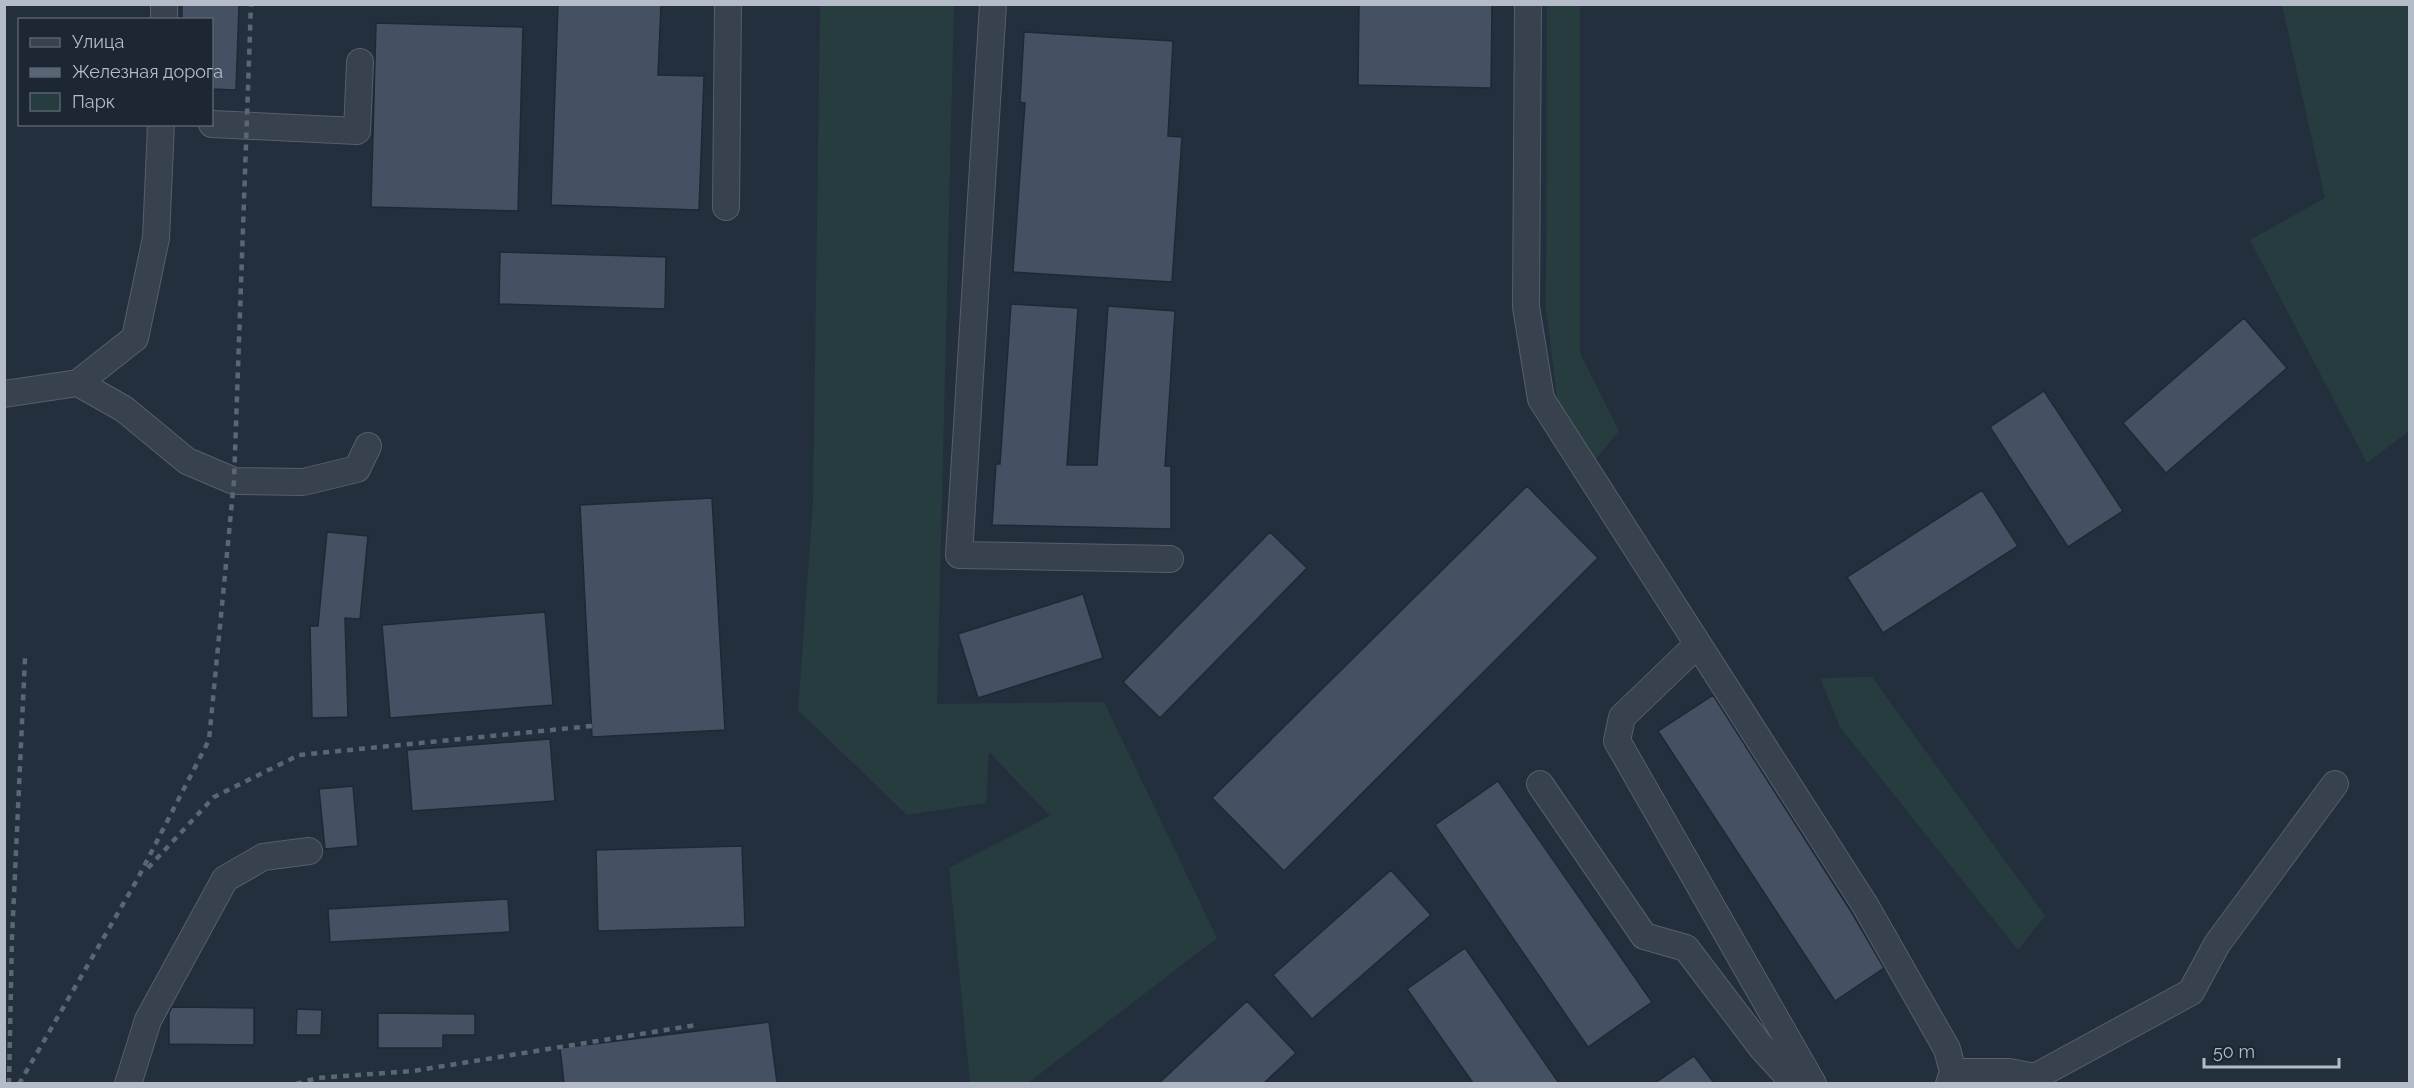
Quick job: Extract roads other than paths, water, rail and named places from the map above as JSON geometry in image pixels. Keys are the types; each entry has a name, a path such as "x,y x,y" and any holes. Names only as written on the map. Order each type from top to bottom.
{"street":[{"path":"726,207 728,4"},
{"path":"993,4 959,555 1170,559"},
{"path":"1528,4 1526,307 1540,399 1865,905 1947,1049 1951,1078 2009,1072 2035,1077 2191,992 2217,944 2335,784"},
{"path":"213,124 357,131 360,62"},
{"path":"4,394 78,383 135,338 156,237 161,126"},
{"path":"78,383 124,409 187,461 234,481 303,482 357,469 368,446"},
{"path":"1698,644 1622,717 1617,741 1813,1083"},
{"path":"1540,784 1644,936 1686,948 1762,1048 1795,1083"},
{"path":"128,1083 148,1020 225,879 263,857 309,851"}],"railway":[{"path":"19,1084 137,880 209,740 234,481 251,4"},
{"path":"9,1084 12,938 25,658"},
{"path":"148,868 214,797 299,755 592,726"},
{"path":"296,1084 317,1078 413,1071 696,1025"}]}
